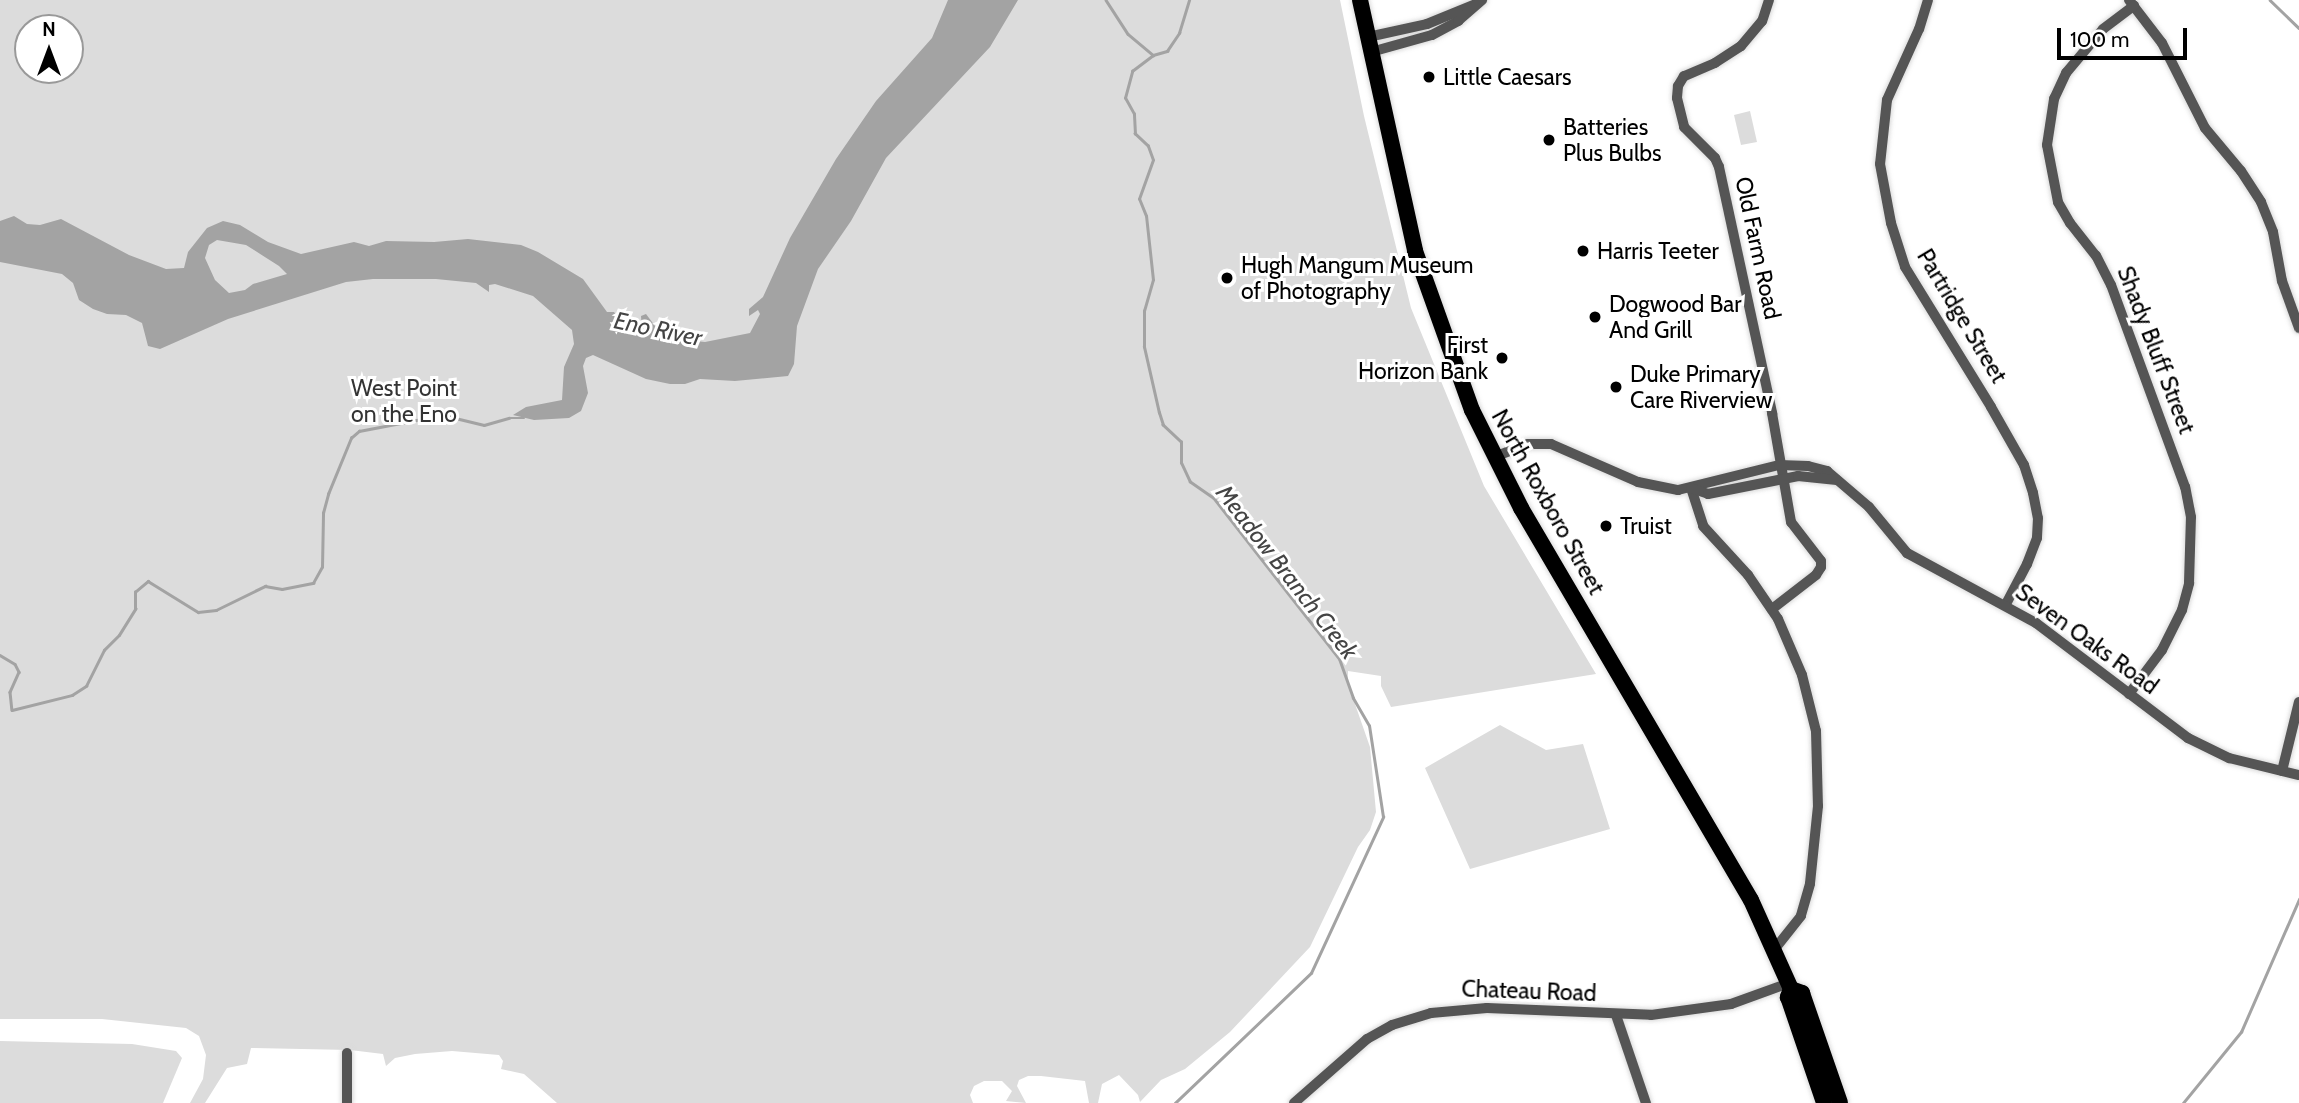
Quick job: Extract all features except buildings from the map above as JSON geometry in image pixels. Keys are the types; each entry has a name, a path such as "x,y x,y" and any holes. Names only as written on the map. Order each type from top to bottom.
{"highway":[{"name":"North Roxboro Street","path":"1360,0 1415,251 1455,369 1494,457 1555,566 1715,835 1774,950 1790,986 1788,996 1824,1103"},
{"name":"North Roxboro Street","path":"1790,986 1802,993 1840,1103"}],"street":[{"name":"Old Farm Road","path":"1769,0 1762,21 1741,46 1715,63 1684,75 1678,86 1677,98 1684,127 1715,158 1719,167 1772,413 1791,522 1820,558 1821,568 1772,609"},
{"name":"Partridge Street","path":"1928,0 1919,29 1887,100 1880,164 1893,233 1905,267 2024,465 2038,518 2036,538 2006,604"},
{"path":"1369,45 1432,35 1458,21 1480,2"},
{"path":"2132,3 2162,43 2205,128 2245,177 2268,216 2282,281 2299,328"},
{"name":"Shady Bluff Street","path":"2129,694 2162,650 2182,610 2189,583 2191,517 2185,487 2111,285 2096,256 2070,223 2058,202 2047,145 2054,99 2066,73 2095,37 2132,3"},
{"path":"1494,457 1528,444 1551,444 1648,485 1668,489 1691,488 1708,494 1782,478 1808,476 1837,480"},
{"name":"Seven Oaks Road","path":"1691,488 1705,481 1779,465 1808,466 1827,471 1869,507 1907,553 1937,572 2006,604 2058,638 2180,733 2214,752 2299,775"},
{"path":"1691,488 1703,526 1737,561 1772,609 1787,636 1807,691 1819,766 1815,851 1806,901 1796,925 1774,950"},
{"path":"2282,771 2299,702"},
{"name":"Chateau Road","path":"1294,1103 1367,1038 1418,1016 1443,1010 1487,1008 1616,1015 1703,1010 1790,986"},
{"path":"1616,1015 1646,1103"},
{"path":"347,1053 347,1103"}],"green space":[{"name":"West Point on the Eno","path":"0,0 1340,0 1364,116 1411,308 1484,486 1596,674 1391,707 1381,686 1381,676 1348,671 1348,684 1370,747 1376,812 1370,830 1358,847 1310,947 1230,1032 1185,1069 1161,1080 1140,1102 1138,1095 1119,1075 1102,1084 1098,1103 1089,1103 1085,1081 1028,1076 1019,1080 1017,1086 1026,1103 1006,1101 1012,1091 1002,1081 984,1081 974,1086 970,1095 973,1103 557,1103 524,1074 501,1069 503,1061 499,1055 452,1051 415,1054 395,1058 386,1066 383,1054 350,1050 251,1048 247,1064 227,1068 205,1103 190,1103 203,1079 206,1055 199,1036 186,1028 102,1019 0,1019"},
{"path":"1750,111 1757,142 1741,145 1734,115"},
{"path":"1500,725 1546,750 1583,744 1610,829 1470,869 1425,768"},
{"path":"0,1041 132,1044 176,1051 182,1058 163,1103 0,1103"}],"shaded area":[{"path":"948,0 1018,0 990,47 886,158 851,221 818,269 797,326 794,364 788,376 735,381 700,379 685,384 670,384 646,379 593,355 586,358 583,366 588,393 581,411 569,418 534,420 513,415 526,407 562,400 564,367 574,344 572,330 533,296 495,284 489,285 489,292 476,283 436,279 346,282 228,319 160,349 148,346 142,323 126,315 107,314 93,309 79,300 73,283 62,274 0,262 0,221 14,216 27,224 40,225 61,219 129,255 166,269 184,268 188,252 207,228 223,221 240,225 268,242 301,254 354,242 369,246 386,241 434,242 468,239 521,245 538,252 583,279 607,312 614,312 632,328 642,330 641,316 646,314 658,330 686,340 705,342 750,333 760,314 758,310 749,316 749,309 763,297 790,238 836,159 876,101 932,38","holes":["217,240 246,245 287,274 253,284 245,290 229,293 215,280 205,258 209,245"]}],"waterway":[{"path":"1106,0 1128,34 1153,55"},
{"name":"Meadow Branch Creek","path":"1175,1103 1311,973 1383,817 1369,726 1353,698 1339,659 1213,498 1190,482 1181,463 1181,442 1163,425 1159,413 1144,347 1144,311 1153,280 1146,216 1139,199 1153,160 1148,146 1135,134 1134,114 1125,98 1132,71 1153,55 1167,51 1179,33 1189,0"},
{"path":"2270,0 2299,28"},
{"path":"0,655 15,664 19,672 10,692 12,710 72,695 86,686 104,650 119,635 135,609 135,592 148,581 198,612 216,610 265,586 282,589 313,583 322,567 323,513 328,494 351,438 359,431 443,415 484,425 509,418 524,418"},
{"path":"2183,1103 2241,1032 2299,899"}],"place":[{"name":"Little Caesars","path":"1429,77"},
{"name":"Batteries Plus Bulbs","path":"1549,140"},
{"name":"Harris Teeter","path":"1583,251"},
{"name":"Hugh Mangum Museum of Photography","path":"1227,278"},
{"name":"Dogwood Bar And Grill","path":"1595,317"},
{"name":"First Horizon Bank","path":"1502,358"},
{"name":"Duke Primary Care Riverview","path":"1616,387"},
{"name":"Truist","path":"1606,526"}],"water label":[{"name":"Eno River","path":"658,329"}]}
